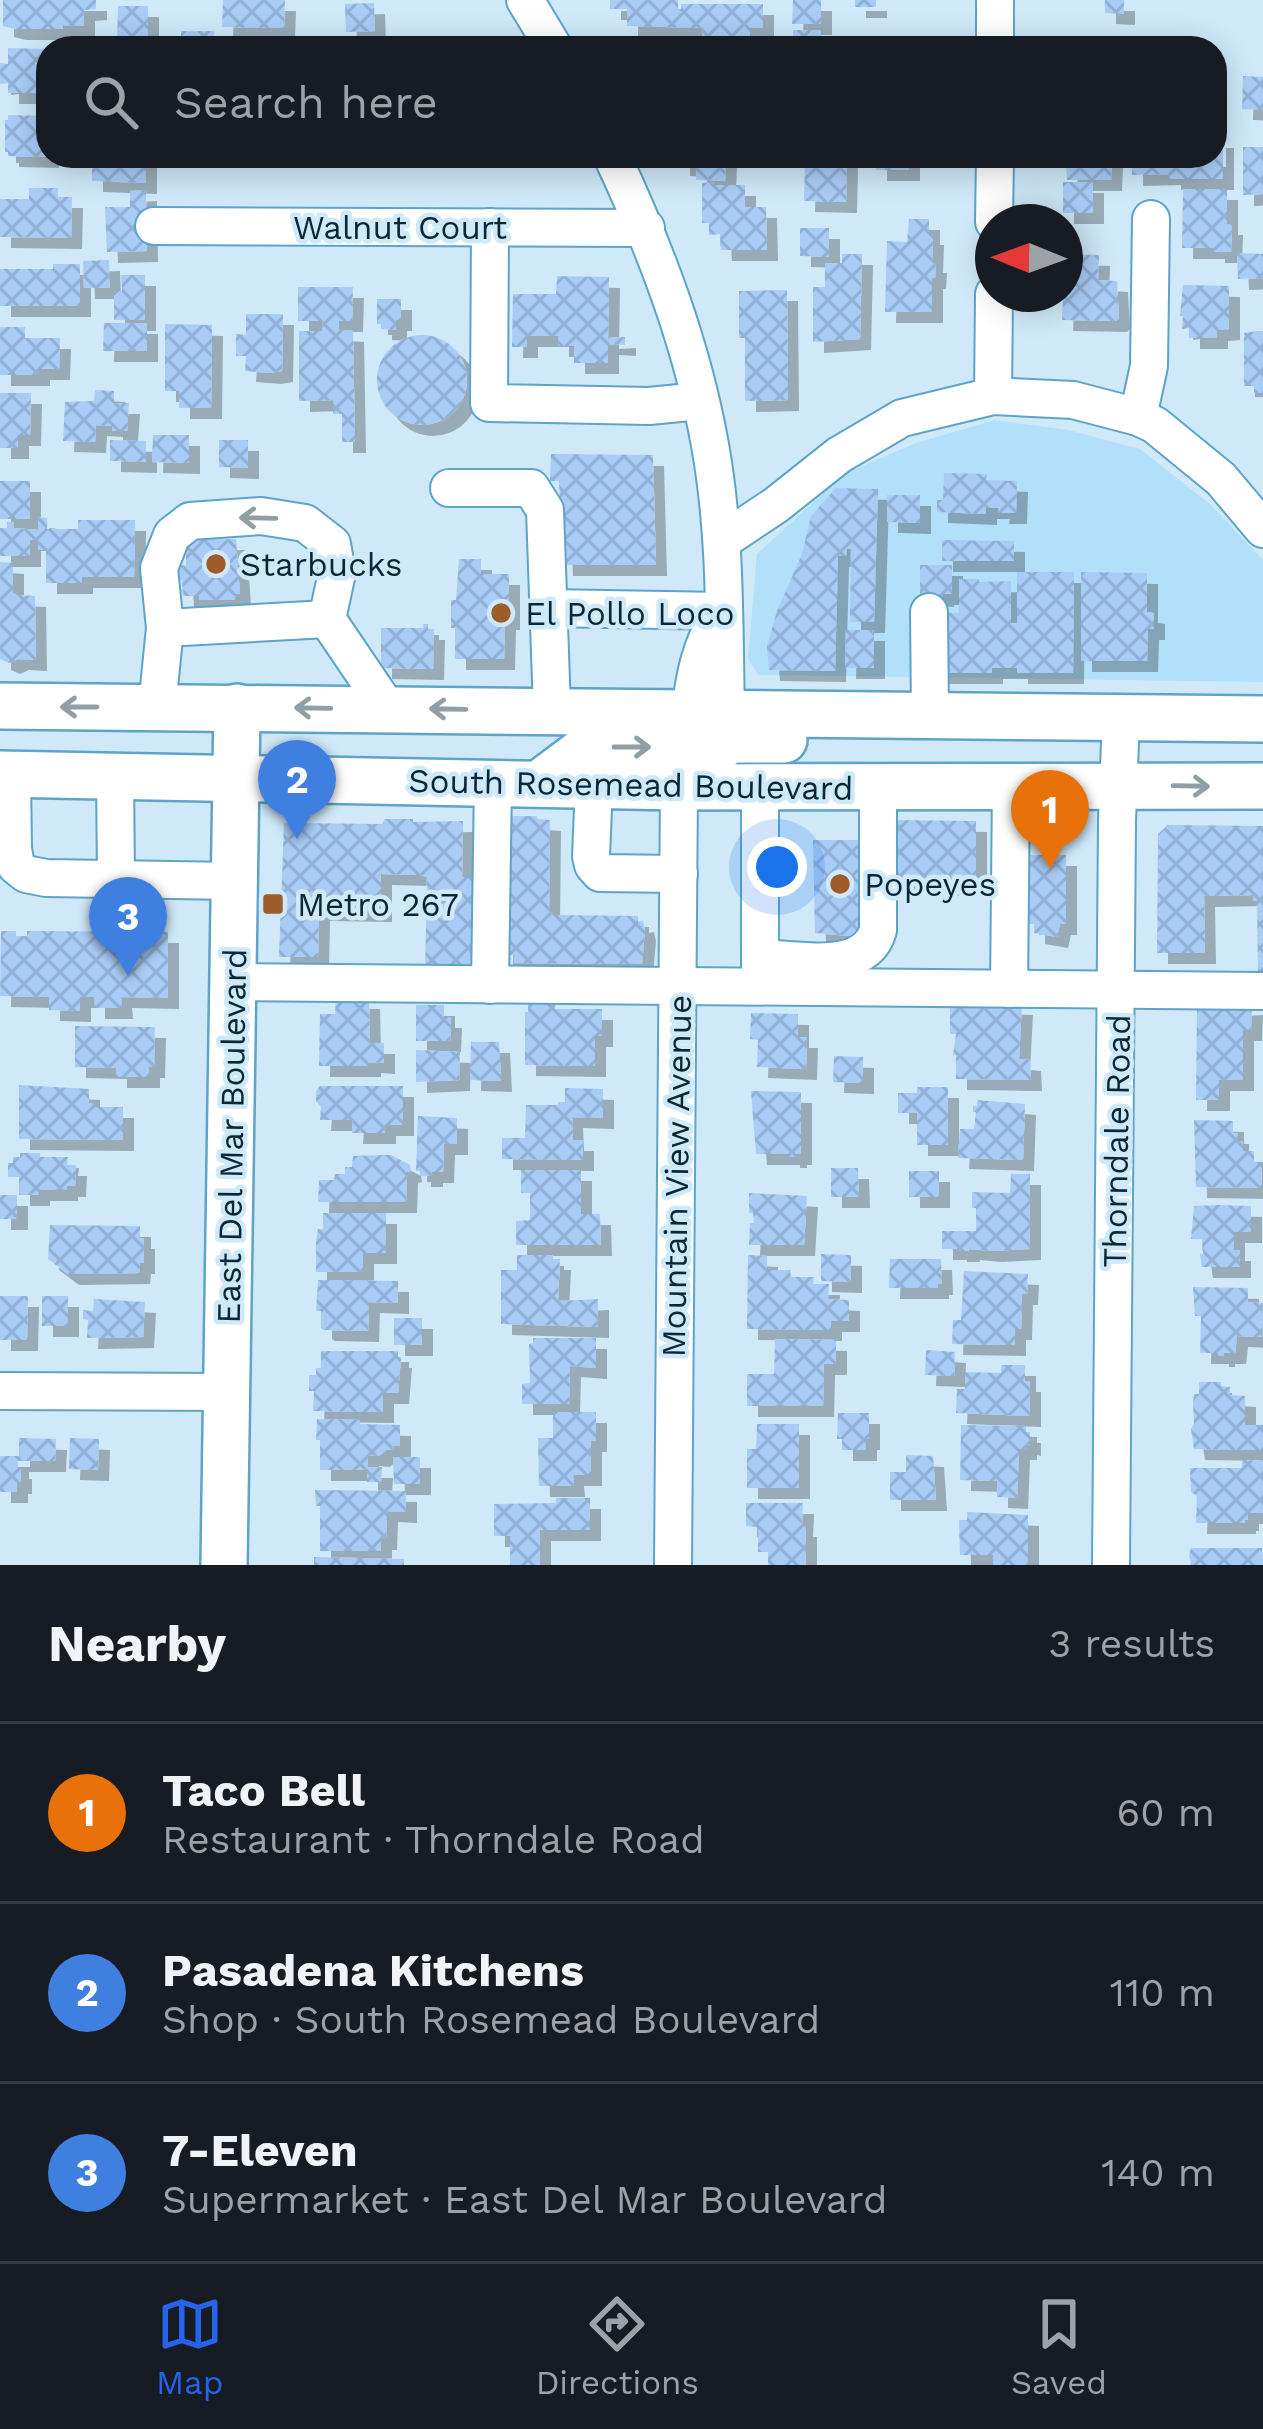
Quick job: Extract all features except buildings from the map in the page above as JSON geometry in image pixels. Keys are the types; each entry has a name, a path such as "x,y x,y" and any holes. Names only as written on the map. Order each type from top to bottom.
{"main road":[{"path":"0,706 1263,719"},
{"name":"East Del Mar Boulevard","path":"224,1565 237,707"},
{"path":"540,783 588,747 676,747 707,714"},
{"path":"680,787 729,740 983,740 1036,716"},
{"name":"South Rosemead Boulevard","path":"6,774 680,787 1263,786"}],"street":[{"path":"525,0 547,36"},
{"path":"995,0 995,36"},
{"path":"618,168 646,228 686,340 710,445 722,541 724,611 711,630 694,678 707,714"},
{"path":"994,168 994,204"},
{"path":"1138,418 1149,366 1151,219"},
{"name":"Walnut Court","path":"154,226 646,228"},
{"path":"490,227 489,403 649,406 700,400"},
{"path":"993,396 994,312"},
{"path":"722,541 776,506 838,455 902,418 993,396 1073,400 1155,425 1221,479 1263,529"},
{"path":"449,488 531,488 545,510 552,710"},
{"path":"158,707 165,628 159,568 172,535 190,521 262,516 305,523 332,544 338,573 326,619 388,709"},
{"path":"548,608 724,611"},
{"path":"929,613 939,714"},
{"path":"165,628 326,619"},
{"name":"Thorndale Road","path":"1111,1565 1121,716"},
{"path":"6,774 16,866 26,874 235,881"},
{"path":"115,776 116,879"},
{"path":"490,985 493,782"},
{"path":"594,784 593,866 600,873 679,874"},
{"path":"1009,989 1012,785"},
{"path":"760,786 760,972"},
{"name":"Mountain View Avenue","path":"673,1565 680,787"},
{"path":"235,982 678,987 863,954 874,944 878,930 878,788"},
{"path":"760,972 1009,989 1263,991"},
{"path":"0,1390 225,1392"}],"shaded area":[{"path":"995,420 1068,430 1140,449 1210,504 1263,560 1263,682 758,675 748,658 757,554 844,474 916,443"}],"place":[{"name":"Starbucks","path":"216,564"},
{"name":"El Pollo Loco","path":"501,613"},
{"name":"Pasadena Kitchens","path":"297,839"},
{"name":"Taco Bell","path":"1050,869"},
{"name":"Popeyes","path":"840,884"},
{"name":"Metro 267","path":"273,904"},
{"name":"7-Eleven","path":"128,976"}]}
